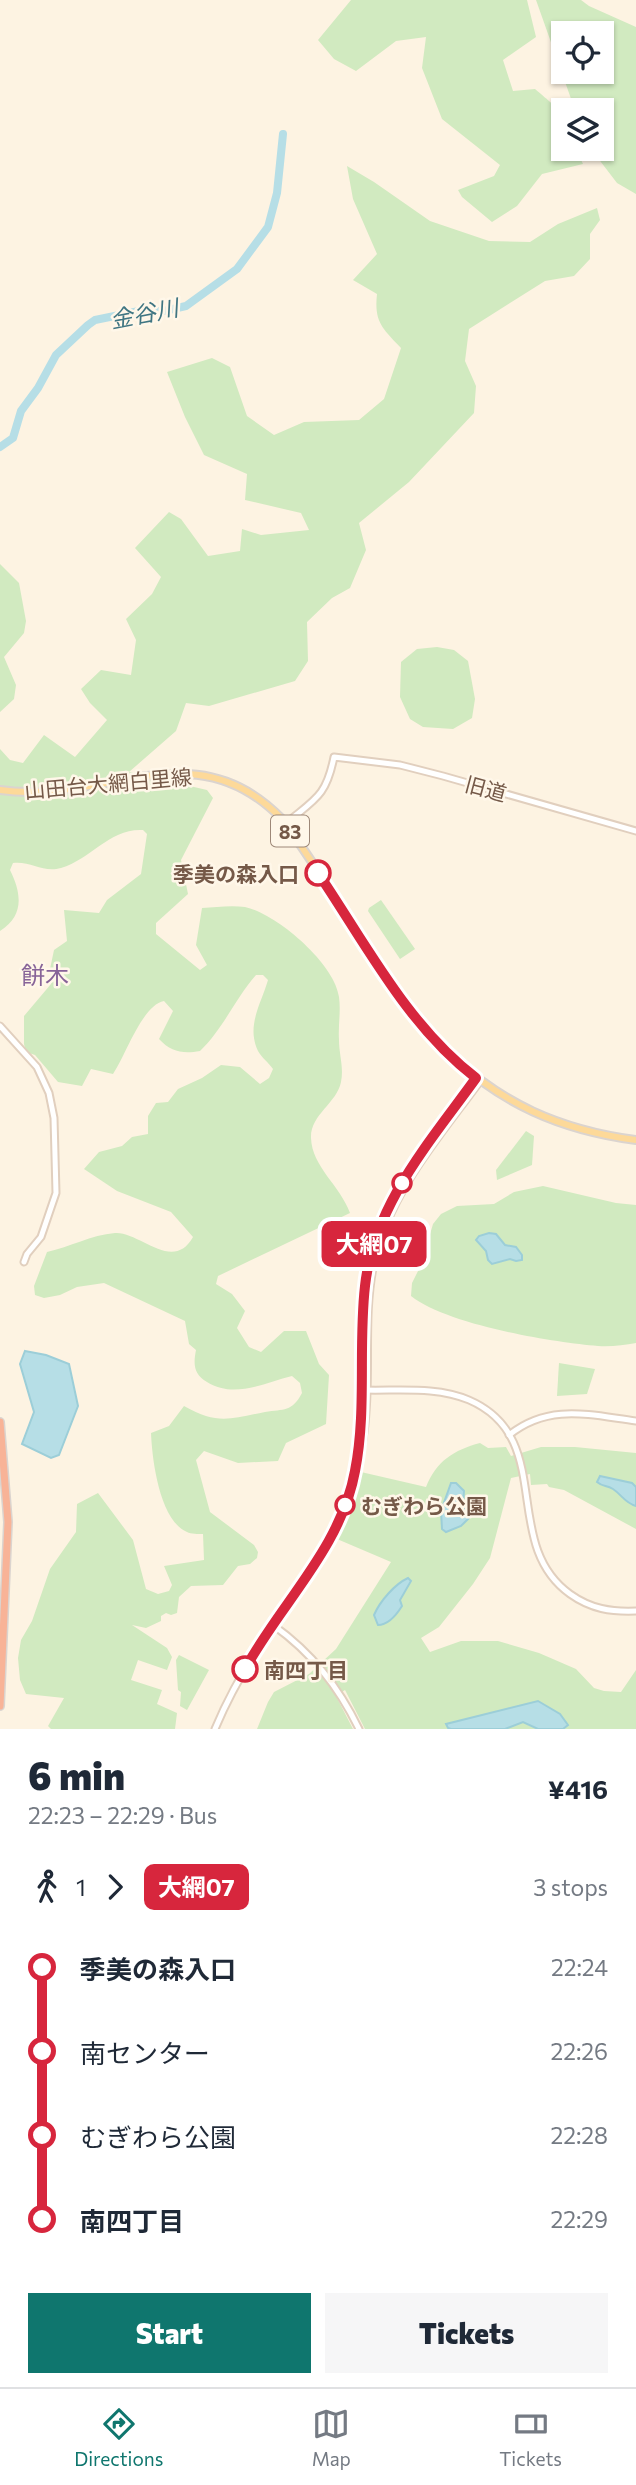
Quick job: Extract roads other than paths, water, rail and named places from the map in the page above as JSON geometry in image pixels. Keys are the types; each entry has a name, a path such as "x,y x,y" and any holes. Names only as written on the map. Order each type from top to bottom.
{"highway":[{"path":"0,1422 8,1522 0,1706"}],"main road":[{"name":"山田台大網白里線","path":"0,790 57,792 156,775 200,774 229,782 248,791 265,803 285,824 411,1012 435,1041 478,1079 521,1107 565,1125 636,1140"}],"street":[{"name":"旧道","path":"285,824 327,786 334,757 400,765 636,831"},
{"path":"0,1027 37,1067 50,1093 54,1118 56,1193 41,1237 24,1262"},
{"path":"215,1729 252,1656 329,1541 343,1509 365,1431 368,1302 379,1242 400,1194 429,1147 478,1079"},
{"path":"364,1390 454,1395 485,1409 509,1434 522,1464 532,1536 545,1569 563,1589 584,1602 610,1611 636,1611"},
{"path":"509,1434 534,1420 559,1413 636,1421"},
{"path":"273,1625 318,1664 343,1696 359,1729"}],"water":[{"path":"489,1233 496,1234 505,1245 516,1247 522,1260 510,1259 492,1264 486,1251 476,1240"},
{"path":"25,1351 46,1355 69,1364 78,1406 59,1455 51,1458 22,1444 34,1412 20,1364"},
{"path":"600,1476 632,1483 636,1487 636,1506 613,1489 597,1482"},
{"path":"451,1483 456,1483 464,1491 463,1505 469,1518 461,1526 446,1532 442,1529 441,1511"},
{"path":"408,1578 411,1581 400,1600 402,1606 389,1621 378,1625 374,1615 380,1604 393,1589"},
{"path":"538,1701 560,1714 568,1725 563,1729 538,1729 523,1722 505,1729 451,1729 446,1724"}],"waterway":[{"name":"金谷川","path":"0,447 13,438 21,411 38,388 56,355 88,325 95,320 139,311 164,311 186,306 237,269 268,227 277,193 283,134"}],"place":[{"name":"季美の森入口","path":"318,873"},
{"name":"むぎわら公園","path":"345,1505"},
{"name":"南四丁目","path":"245,1669"}],"district":[{"name":"餅木","path":"45,974"}]}
